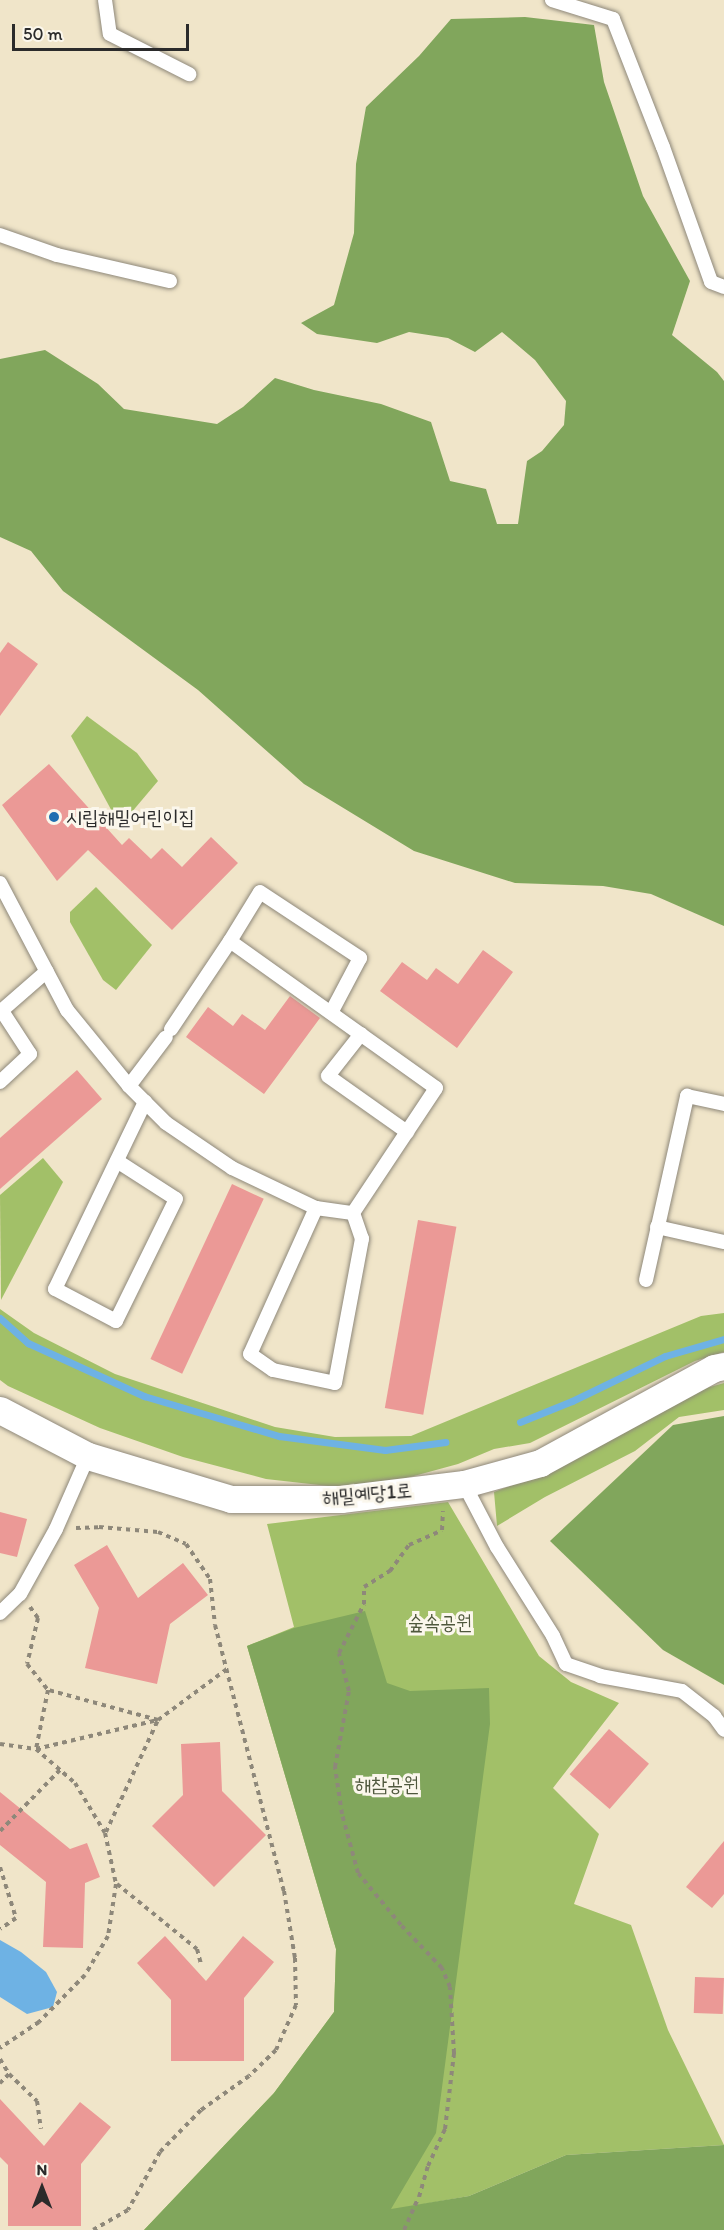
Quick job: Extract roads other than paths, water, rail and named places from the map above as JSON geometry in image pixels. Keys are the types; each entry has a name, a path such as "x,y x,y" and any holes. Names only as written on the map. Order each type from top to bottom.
{"street":[{"name":"해밀예당1로","path":"0,1410 88,1456 231,1499 341,1498 454,1485 540,1463 714,1368 724,1366"}],"lane":[{"path":"105,0 110,34 189,74"},
{"path":"552,0 613,20 663,147 711,282 724,287"},
{"path":"0,235 57,255 170,281"},
{"path":"0,883 67,1010 129,1086 166,1123 232,1168 316,1208 353,1212"},
{"path":"129,1086 169,1033 260,892 360,958 331,1013"},
{"path":"230,941 436,1088 353,1212"},
{"path":"0,1082 30,1054 1,1011 47,971"},
{"path":"361,1034 328,1076 407,1132"},
{"path":"646,1280 687,1096 724,1104"},
{"path":"117,1161 176,1199 116,1321 55,1289 145,1102"},
{"path":"316,1208 250,1354 273,1370 334,1383 362,1239 353,1212"},
{"path":"657,1227 724,1242"},
{"path":"0,1613 20,1594 56,1529 88,1456"},
{"path":"454,1485 497,1547 553,1636 566,1664 600,1676 682,1691 714,1716 724,1730"}],"water":[{"path":"0,1940 21,1952 46,1972 57,1992 53,2007 27,2014 0,1997"}],"waterway":[{"path":"0,1318 28,1343 144,1396 279,1436 385,1450 445,1442"},
{"path":"520,1422 572,1401 665,1356 724,1339"}],"place":[{"name":"시립해밀어린이집","path":"54,817"}],"park label":[{"name":"숲속공원","path":"440,1622"},
{"name":"해참공원","path":"387,1784"}]}
